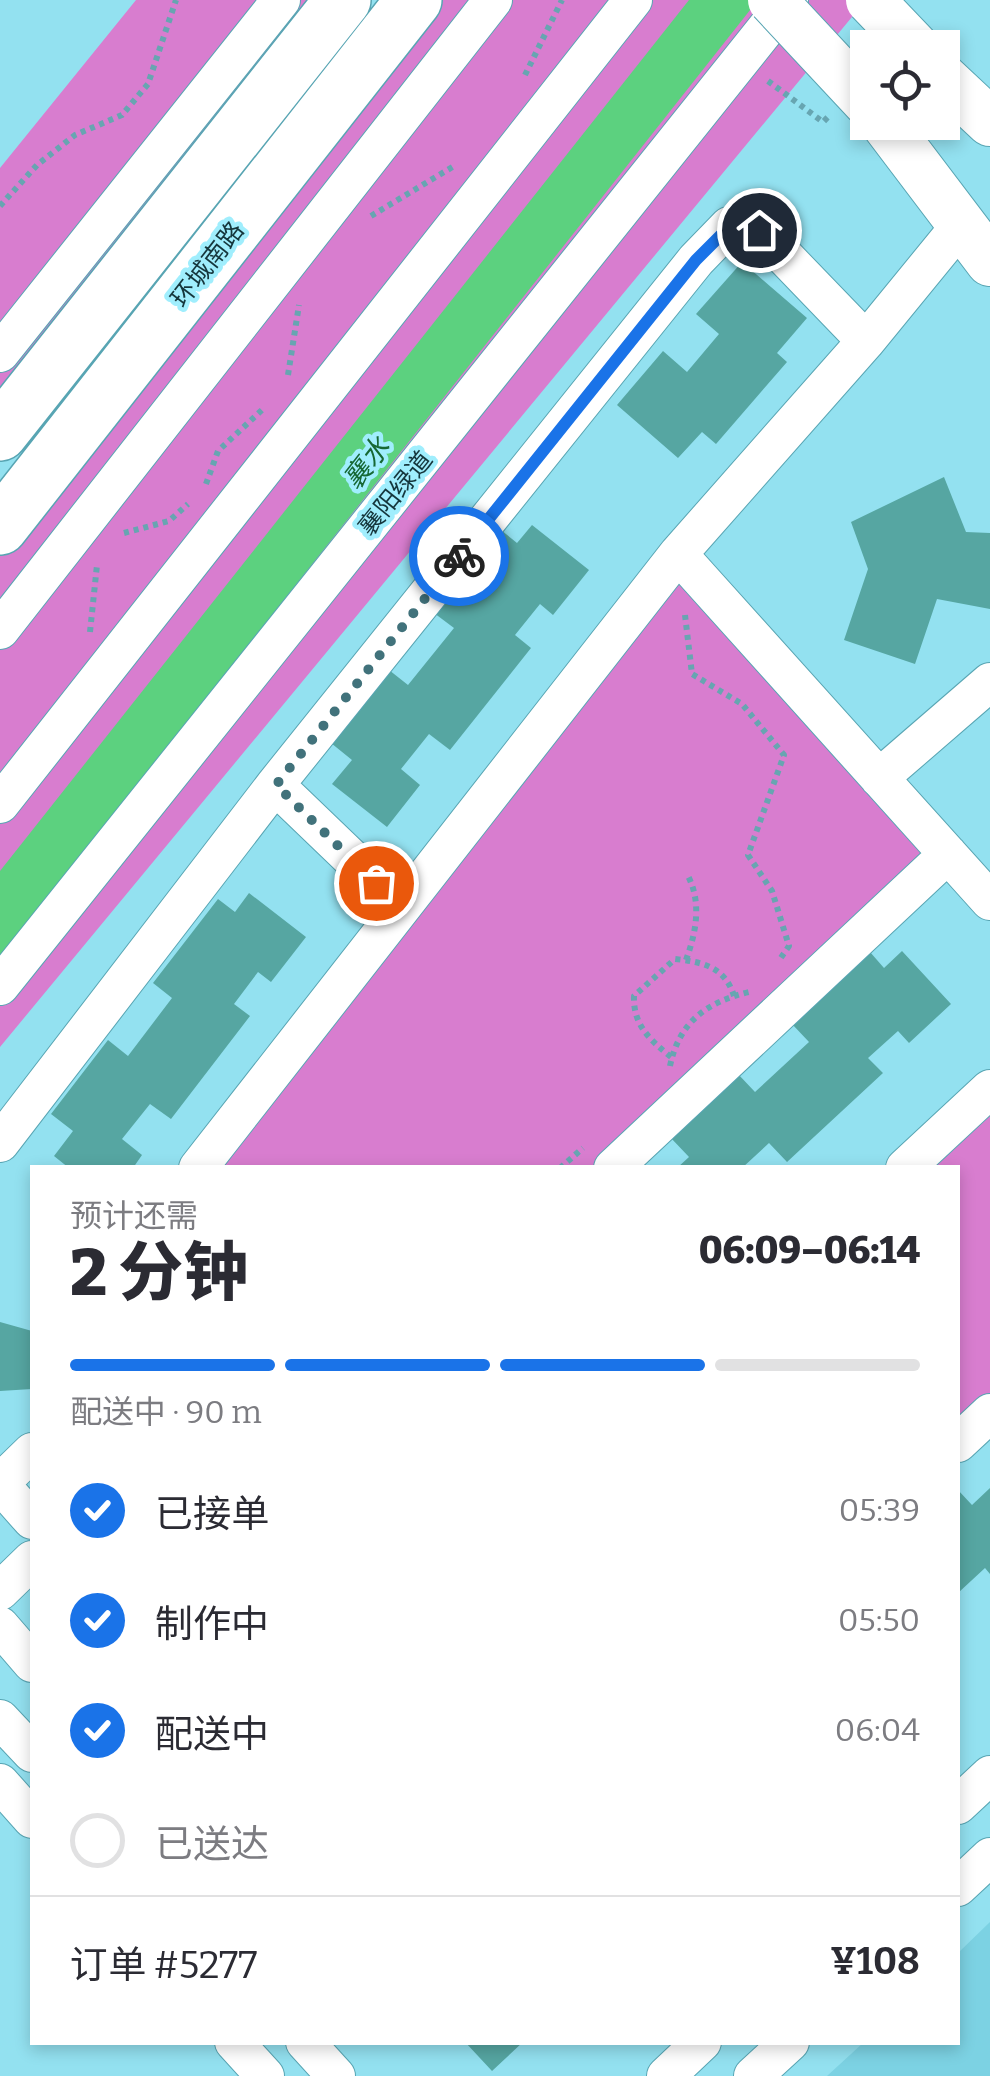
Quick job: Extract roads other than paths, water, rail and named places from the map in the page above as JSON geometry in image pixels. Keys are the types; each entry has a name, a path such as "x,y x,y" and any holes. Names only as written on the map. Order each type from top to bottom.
{"highway":[{"path":"0,434 342,0"},
{"name":"环城南路","path":"0,528 414,0"}],"main road":[{"path":"772,0 850,84"},
{"path":"870,0 899,30"},
{"path":"960,94 990,122"},
{"path":"897,140 990,262"}],"street":[{"path":"0,353 281,0"},
{"path":"0,630 493,0"},
{"path":"0,804 633,0"},
{"name":"襄阳绿道","path":"0,986 788,0"},
{"path":"0,1143 276,785 696,260 730,226 759,230 866,341"},
{"path":"200,1165 678,554 866,341 960,226"},
{"path":"678,554 948,854 987,884"},
{"path":"880,778 990,682"},
{"path":"276,785 402,907"},
{"path":"604,1155 948,854"},
{"path":"909,1165 990,1089"},
{"path":"960,1442 990,1414"},
{"path":"30,1454 0,1484 30,1518"},
{"path":"0,1591 30,1562"},
{"path":"0,1626 30,1661"},
{"path":"0,1719 30,1752"},
{"path":"960,1803 990,1774"},
{"path":"0,1783 30,1817"},
{"path":"960,1886 990,1857"},
{"path":"237,2045 264,2076"},
{"path":"307,2045 336,2076"},
{"path":"666,2076 699,2045"},
{"path":"754,2076 787,2045"}],"water":[{"name":"襄水","path":"689,0 758,0 0,959 0,871"}]}
